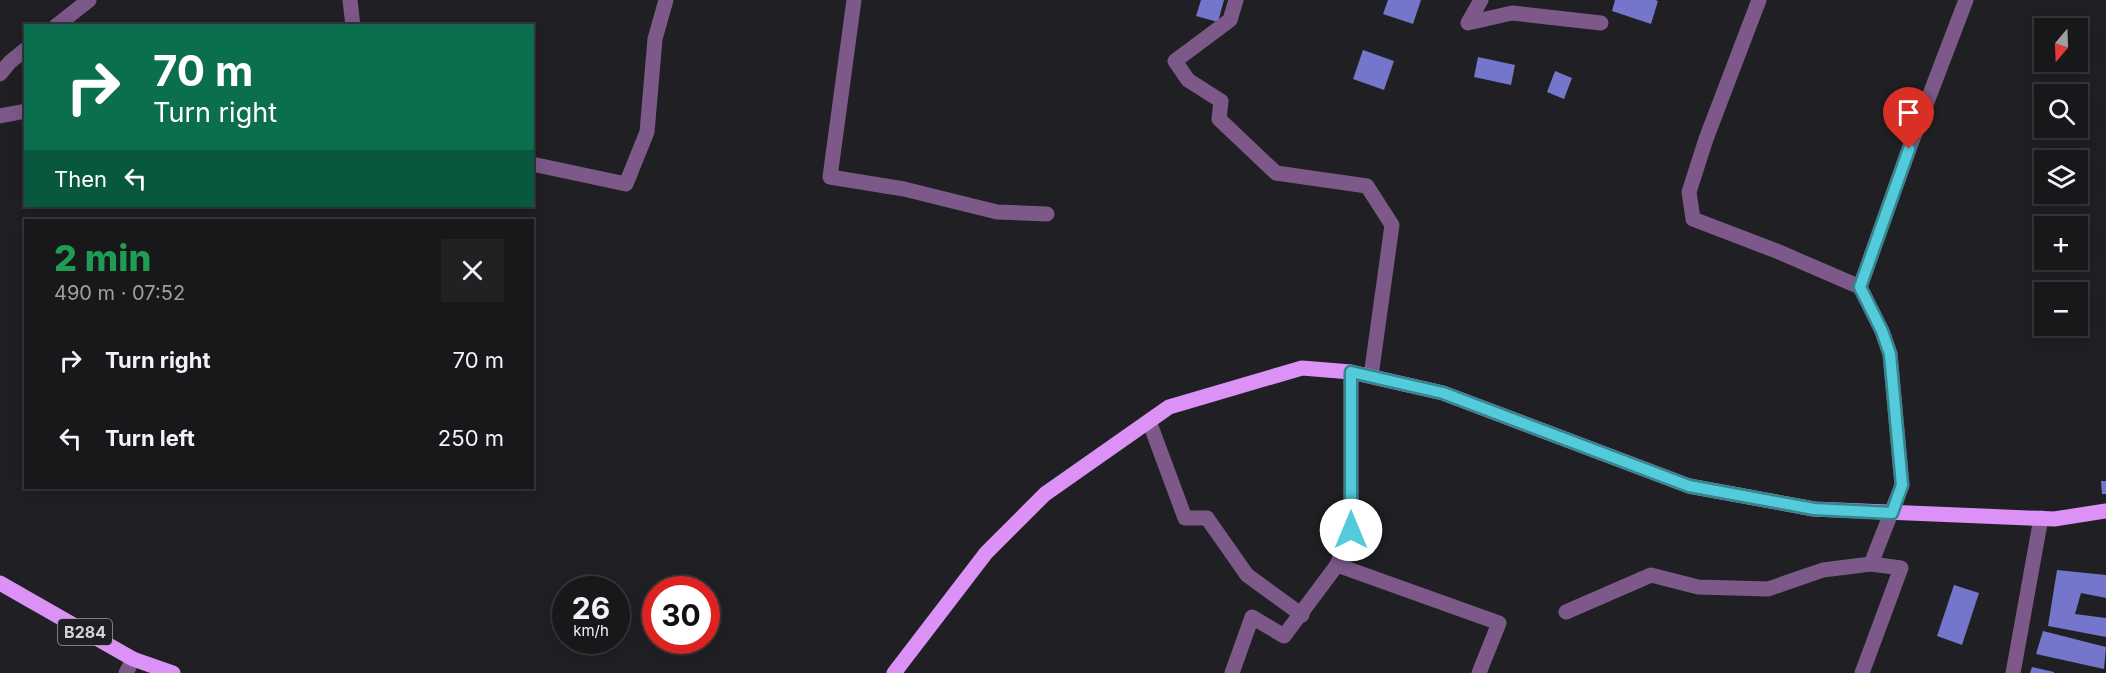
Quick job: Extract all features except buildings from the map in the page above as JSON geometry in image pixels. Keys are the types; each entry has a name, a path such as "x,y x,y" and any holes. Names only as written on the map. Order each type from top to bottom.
{"main road":[{"path":"894,673 986,553 1045,494 1169,407 1302,368 1351,372 1443,393 1689,486 1814,509 2041,519 2106,512"},
{"name":"B284","path":"0,583 130,666 173,673"}],"street":[{"path":"59,24 89,0"},
{"path":"350,0 353,24"},
{"path":"534,164 627,184 647,132 655,39 666,0"},
{"path":"854,0 830,177 904,189 997,212 1047,214"},
{"path":"1236,0 1230,20 1175,61 1188,80 1221,101 1219,119 1276,174 1367,186 1392,225 1371,376"},
{"path":"1481,0 1468,23 1512,13 1601,23"},
{"path":"1759,0 1706,138 1689,192 1693,219 1779,252 1860,287 1882,331 1890,354 1902,485 1872,564"},
{"path":"1860,287 1909,149 1966,0"},
{"path":"0,74 24,51"},
{"path":"0,116 24,111"},
{"path":"1232,673 1252,617 1284,636 1302,615 1336,565 1351,530 1351,372"},
{"path":"1149,420 1185,519 1207,518 1247,575 1302,615"},
{"path":"2013,673 2041,519"},
{"path":"1566,612 1651,576 1698,587 1768,589 1823,570 1872,564 1901,568 1862,673"},
{"path":"1336,565 1499,622 1479,673"}],"route":[{"path":"1351,530 1351,372 1443,393 1689,486 1814,509 1892,513 1902,485 1890,354 1882,331 1860,287 1909,149"}]}
